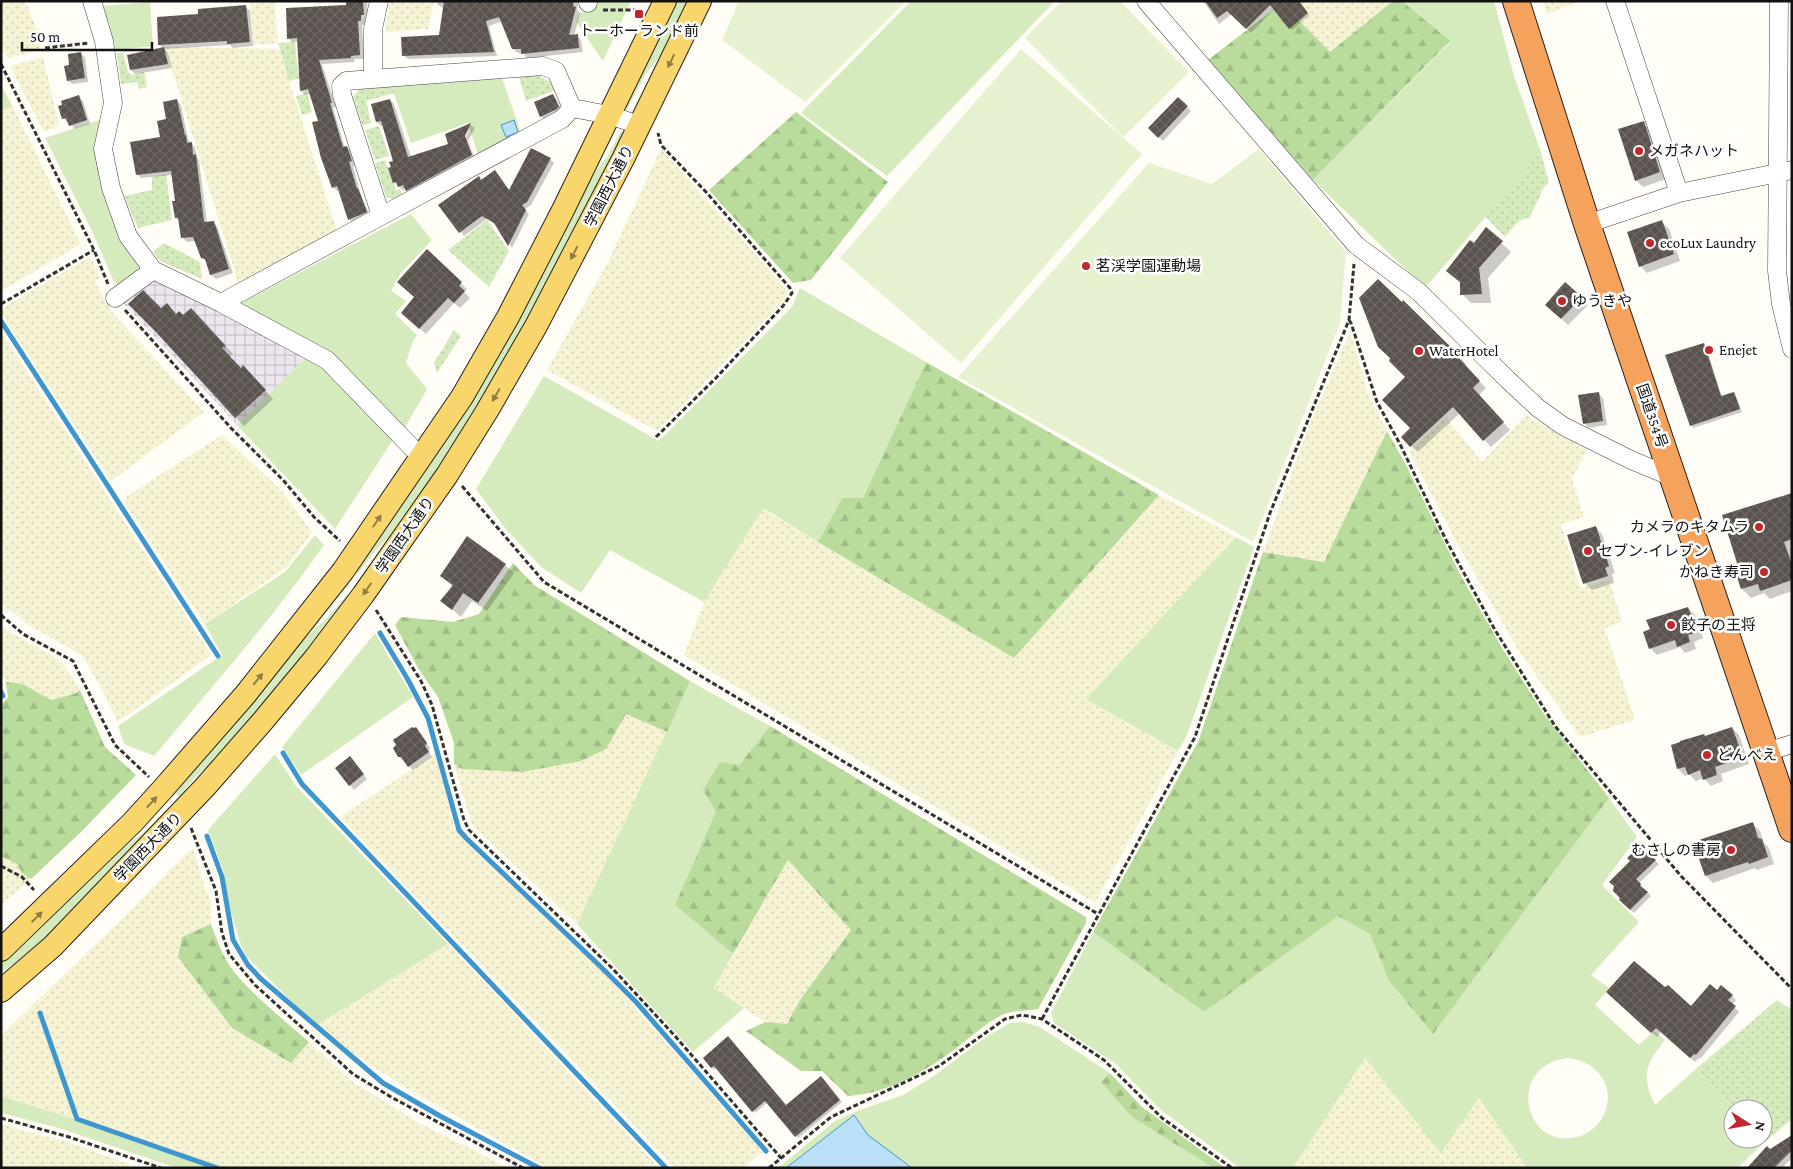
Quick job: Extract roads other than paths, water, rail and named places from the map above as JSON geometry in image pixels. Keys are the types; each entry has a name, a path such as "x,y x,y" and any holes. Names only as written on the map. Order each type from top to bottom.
{"highway":[{"name":"国道354号","path":"1516,1 1587,224 1792,829"}],"main road":[{"name":"学園西大通り","path":"1,950 125,830 162,790 245,694 343,570 462,397 508,317 563,210 665,1"},
{"name":"学園西大通り","path":"1,991 53,946 182,812 262,722 316,657 363,595 447,475 487,411 649,129 700,1"}],"street":[{"path":"92,1 104,41 113,103 103,149 104,157 111,188 128,236 153,270 221,302 327,360 421,457"},
{"path":"373,78 373,29 379,1"},
{"path":"1146,1 1356,245 1419,292 1538,408 1563,426 1631,460 1672,477"},
{"path":"1615,1 1679,193"},
{"path":"1780,1 1786,171 1777,271 1781,304 1792,349"},
{"path":"381,216 342,95 341,86 346,81 543,66 556,71 572,108"},
{"path":"572,108 609,115 649,129"},
{"path":"221,302 562,119 572,108"},
{"path":"1587,224 1679,193 1786,171"},
{"path":"115,298 153,270"},
{"path":"1766,752 1792,744"}],"water":[{"path":"514,120 518,132 506,137 501,125"},
{"path":"854,1115 868,1135 912,1168 786,1168"}],"waterway":[{"path":"1,321 218,656"},
{"path":"380,633 428,718 459,830 636,1002 766,1151"},
{"path":"1,692 3,696"},
{"path":"283,753 302,784 666,1168"},
{"path":"207,836 222,877 233,940 248,965 261,979 383,1083 440,1116 539,1168"},
{"path":"40,1013 77,1119 217,1168"}],"place":[{"name":"トーホーランド前","path":"639,14"},
{"name":"メガネハット","path":"1639,151"},
{"name":"ecoLux Laundry","path":"1650,243"},
{"name":"茗渓学園運動場","path":"1086,266"},
{"name":"ゆうきや","path":"1562,301"},
{"name":"Enejet","path":"1709,350"},
{"name":"WaterHotel","path":"1419,351"},
{"name":"カメラのキタムラ","path":"1759,527"},
{"name":"セブン-イレブン","path":"1588,551"},
{"name":"かねき寿司","path":"1764,572"},
{"name":"餃子の王将","path":"1671,625"},
{"name":"どんべえ","path":"1707,755"},
{"name":"むさしの書房","path":"1731,850"}]}
